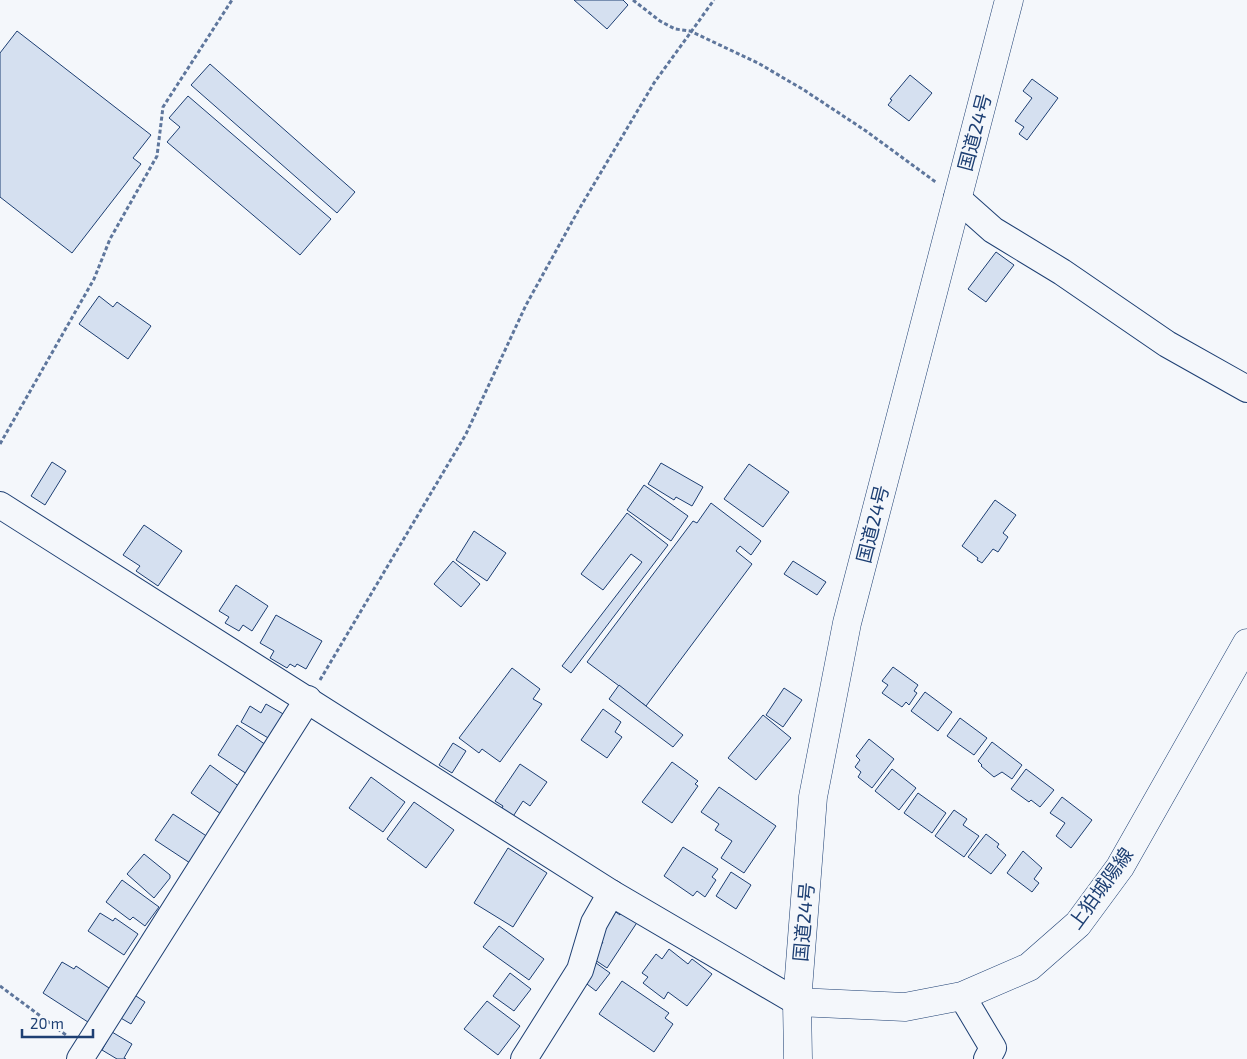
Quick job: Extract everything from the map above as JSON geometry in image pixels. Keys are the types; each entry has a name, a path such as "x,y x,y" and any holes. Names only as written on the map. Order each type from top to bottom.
{"main road":[{"name":"国道24号","path":"798,1059 797,1002 813,797 847,623 1008,0"},
{"name":"上狛城陽線","path":"797,1002 905,1007 962,996 1029,967 1078,924 1120,866 1247,643"}],"street":[{"path":"957,198 993,230 1062,272 1167,344 1247,389"},
{"path":"0,505 611,893 797,1002"},
{"path":"83,1054 308,699"},
{"path":"524,1059 580,970 594,923 611,893"},
{"path":"962,996 993,1048 986,1059"}],"path":[{"path":"0,444 94,279 110,239 157,156 163,107 232,0"},
{"path":"633,0 660,21 675,29 690,31 758,63 804,90 866,130 957,198"},
{"path":"308,699 466,434 526,305 578,211 654,83 714,0"},
{"path":"0,986 83,1054"}],"building":[{"path":"574,0 623,0 628,5 607,29"},
{"path":"17,31 151,135 133,158 141,164 72,253 0,197 0,53"},
{"path":"210,64 355,192 337,213 191,85"},
{"path":"910,75 932,93 909,121 888,105 892,100 890,99"},
{"path":"1032,79 1058,98 1027,140 1019,134 1024,127 1015,121 1032,98 1023,91"},
{"path":"188,96 331,219 300,255 167,142 180,127 169,118"},
{"path":"996,252 1014,265 986,302 968,289"},
{"path":"99,296 113,307 117,302 151,326 128,359 79,324"},
{"path":"52,462 66,471 45,505 31,496"},
{"path":"661,463 703,487 692,506 676,497 674,500 648,484"},
{"path":"749,464 789,492 763,527 724,499"},
{"path":"644,485 688,516 671,541 627,510"},
{"path":"995,500 1016,515 1003,533 1008,537 998,552 993,549 982,563 962,546"},
{"path":"711,503 761,541 751,555 740,546 736,551 752,564 646,706 587,662 693,521 697,523"},
{"path":"627,513 668,545 571,673 562,666 642,562 631,554 603,590 581,574"},
{"path":"144,525 182,551 158,586 136,571 140,566 123,555"},
{"path":"474,531 506,553 487,581 456,560"},
{"path":"453,561 480,584 461,607 434,584"},
{"path":"793,561 826,582 817,595 784,574"},
{"path":"236,585 268,606 252,631 243,625 239,631 225,623 229,617 219,611"},
{"path":"276,615 322,641 306,669 297,664 295,667 290,664 287,668 270,658 274,651 260,643"},
{"path":"893,667 918,685 914,691 917,693 909,705 906,702 902,707 882,693 888,685 882,681"},
{"path":"512,668 540,689 533,699 542,704 500,762 482,749 479,753 459,738"},
{"path":"619,685 683,735 673,747 609,699"},
{"path":"784,688 802,700 783,727 766,715"},
{"path":"925,692 952,712 938,731 911,711"},
{"path":"266,704 285,715 270,739 241,722 250,706 261,713"},
{"path":"603,709 621,722 615,732 622,737 607,758 581,740"},
{"path":"763,715 791,738 756,780 728,758"},
{"path":"960,718 987,738 974,755 947,736"},
{"path":"237,725 266,745 247,774 218,755"},
{"path":"869,739 894,759 872,788 858,777 861,772 855,767 860,760 856,756"},
{"path":"992,742 1022,765 1012,779 1002,772 994,777 978,761"},
{"path":"453,743 466,751 452,773 439,765"},
{"path":"672,762 698,781 695,784 698,786 672,823 642,802"},
{"path":"520,764 547,782 530,806 523,801 512,818 501,810 503,806 495,801"},
{"path":"210,765 240,787 221,814 191,793"},
{"path":"892,769 916,788 899,810 875,791"},
{"path":"1026,769 1054,790 1040,807 1031,800 1029,802 1011,789"},
{"path":"371,777 405,802 383,832 349,808"},
{"path":"719,787 776,826 744,873 721,858 732,841 715,830 719,824 701,812"},
{"path":"918,793 946,813 932,833 904,813"},
{"path":"1062,797 1092,820 1071,848 1056,836 1065,823 1050,813"},
{"path":"414,802 454,830 426,868 387,839"},
{"path":"954,810 967,819 963,825 979,836 964,857 935,836"},
{"path":"173,814 208,837 190,863 155,840"},
{"path":"986,834 999,844 997,847 1006,855 991,874 968,857"},
{"path":"683,847 718,869 712,877 716,880 705,897 697,891 693,896 664,876"},
{"path":"508,848 547,873 513,927 474,903"},
{"path":"1023,851 1042,868 1034,879 1039,883 1032,892 1007,873"},
{"path":"144,854 170,875 170,878 154,898 127,874"},
{"path":"731,872 751,885 736,909 716,896"},
{"path":"122,880 159,907 145,926 133,917 130,920 106,902"},
{"path":"613,910 620,915 622,911 638,921 607,968 592,958 603,942 597,938"},
{"path":"100,913 113,921 115,918 138,934 124,955 88,931"},
{"path":"499,926 544,959 529,980 483,947"},
{"path":"669,949 688,964 692,959 712,974 687,1006 668,992 664,999 643,983 648,977 642,973 656,954 662,959"},
{"path":"62,962 74,969 76,966 112,990 91,1024 43,993"},
{"path":"596,963 610,973 596,991 583,981"},
{"path":"510,973 531,989 514,1011 493,996"},
{"path":"622,981 669,1013 665,1018 673,1024 654,1052 599,1014"},
{"path":"133,994 145,1002 131,1024 119,1017"},
{"path":"487,1001 520,1026 498,1055 464,1029"},
{"path":"112,1032 132,1044 124,1058 126,1059 117,1059 102,1050"}]}
